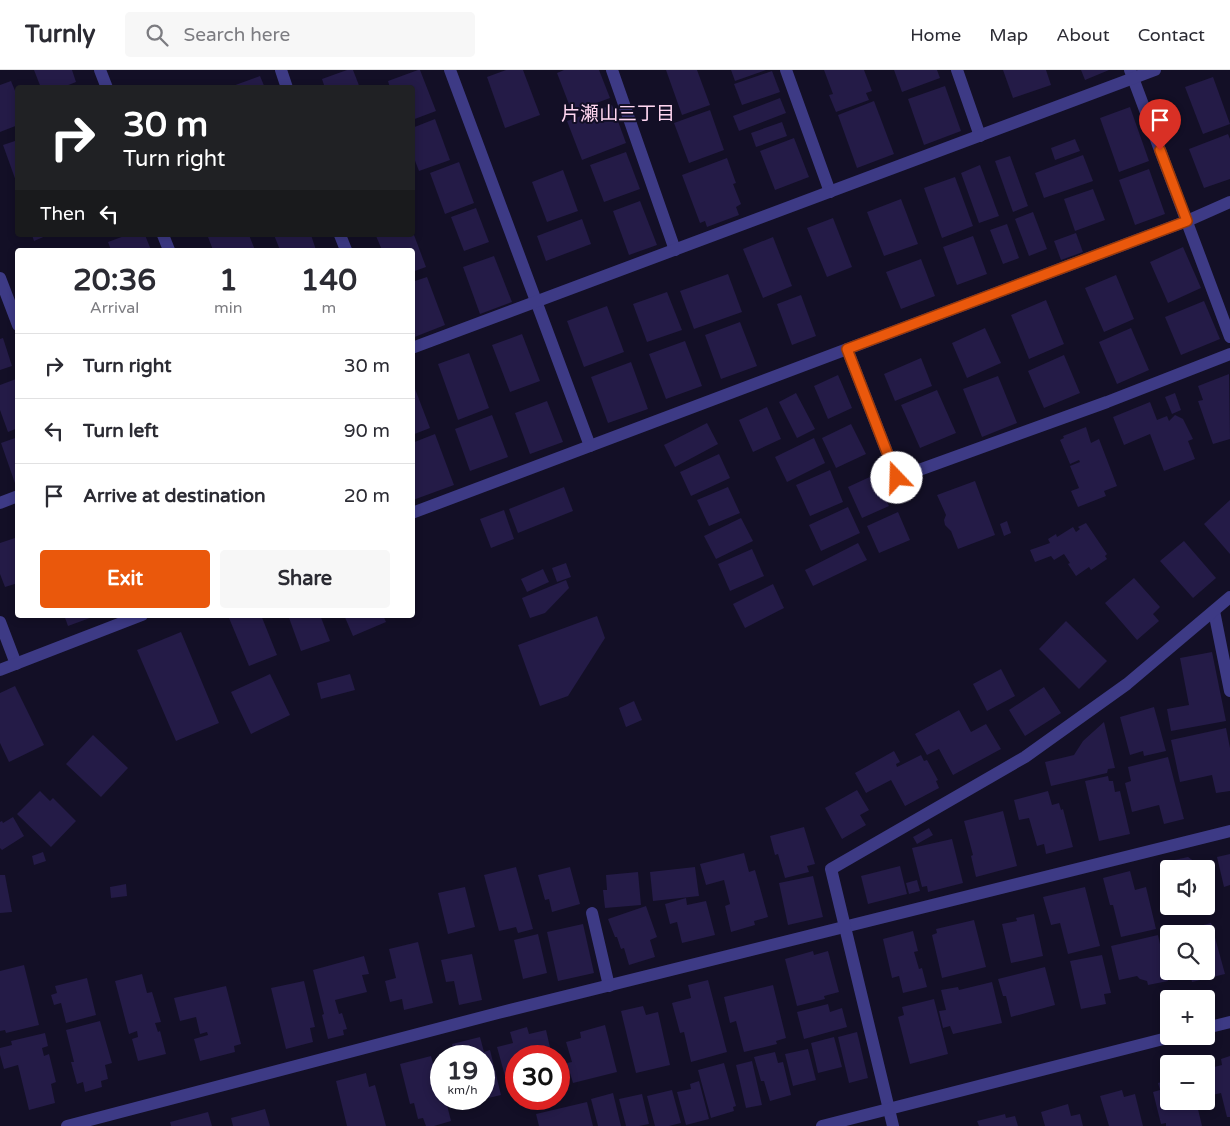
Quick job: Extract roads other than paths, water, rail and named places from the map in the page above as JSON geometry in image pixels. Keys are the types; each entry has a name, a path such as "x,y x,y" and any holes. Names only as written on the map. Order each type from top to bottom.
{"street":[{"path":"100,70 106,85"},
{"path":"281,70 286,85"},
{"path":"450,70 590,446"},
{"path":"612,70 676,250"},
{"path":"786,70 830,192"},
{"path":"956,70 980,136"},
{"path":"415,347 980,136 1132,74 1155,70"},
{"path":"1132,74 1230,337"},
{"path":"415,512 1187,221 1230,202"},
{"path":"0,278 15,317"},
{"path":"847,349 897,478 1107,402 1230,354"},
{"path":"0,503 15,497"},
{"path":"893,1126 831,869 1025,757 1127,684 1230,597"},
{"path":"1214,611 1230,691"},
{"path":"0,670 127,618"},
{"path":"0,622 16,664"},
{"path":"67,1126 489,1015 1230,831"},
{"path":"592,913 610,986"},
{"path":"1215,1026 1230,1022"},
{"path":"822,1126 1160,1040"}],"district":[{"name":"片瀬山三丁目","path":"618,114"}]}
